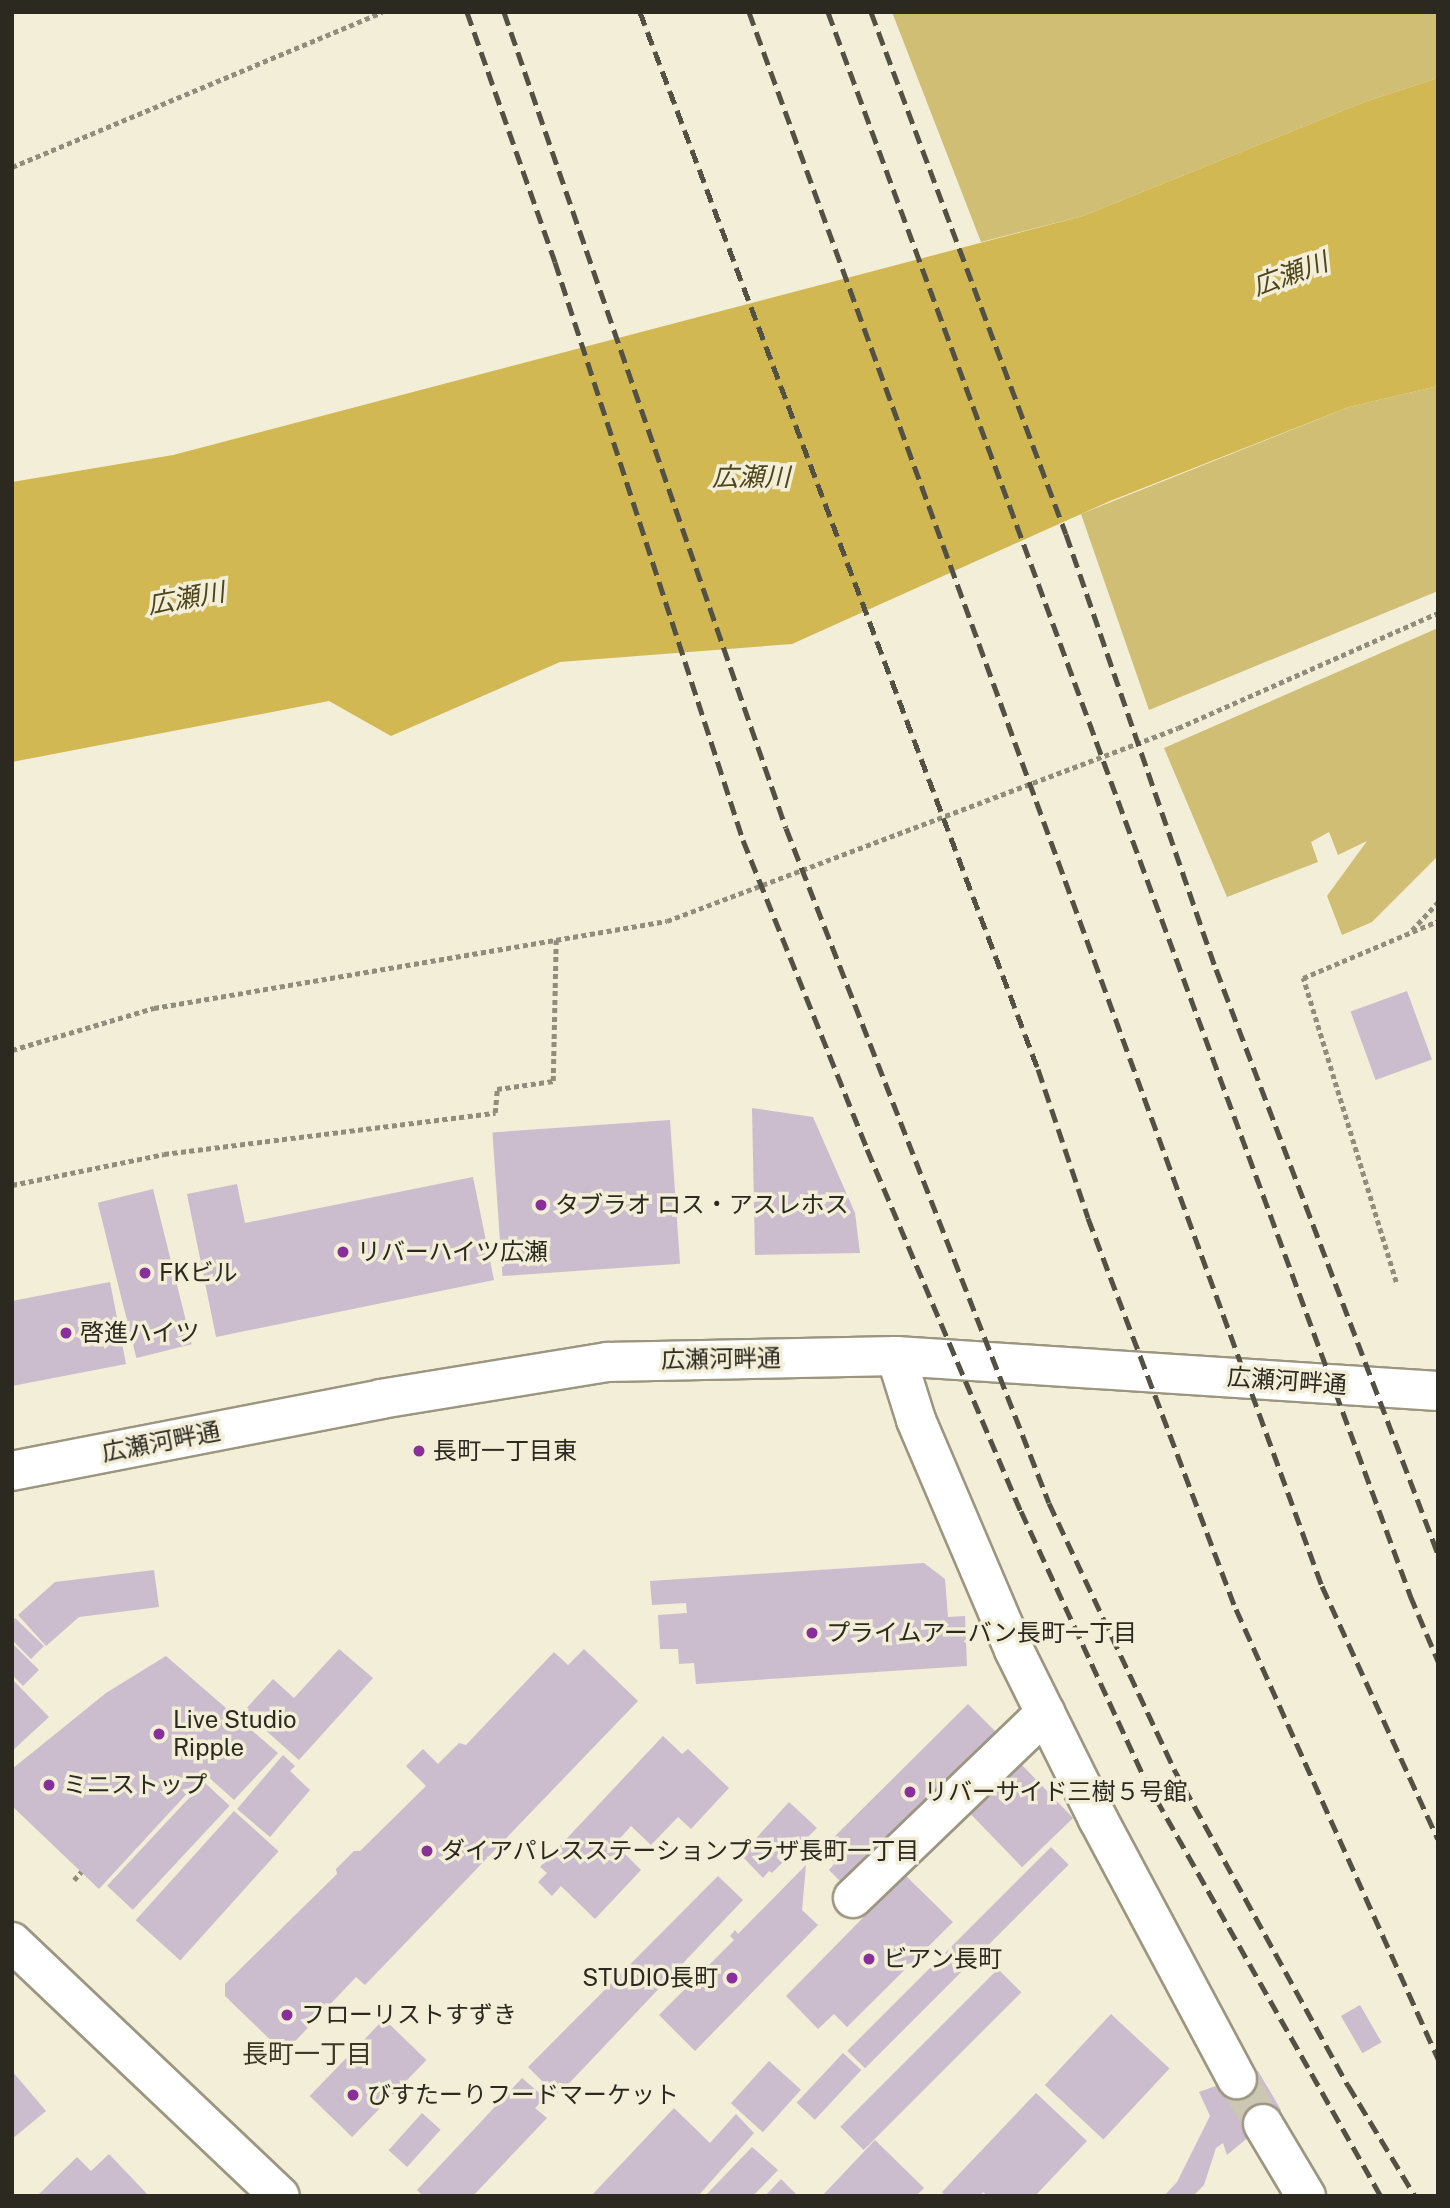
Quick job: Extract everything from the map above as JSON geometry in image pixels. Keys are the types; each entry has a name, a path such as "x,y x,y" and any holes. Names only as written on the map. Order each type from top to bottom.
{"street":[{"name":"広瀬河畔通","path":"12,1471 368,1401 607,1362 896,1356 1438,1391"},
{"path":"896,1356 916,1420 1014,1650 1098,1819 1237,2079"},
{"path":"853,1898 1045,1713"},
{"path":"12,1942 280,2196"},
{"path":"1263,2124 1306,2196"}],"path":[{"path":"12,167 382,12"},
{"path":"12,1050 154,1008 667,921 1178,728 1438,612"},
{"path":"1409,933 1438,902"},
{"path":"1396,1282 1303,978 1438,921"},
{"path":"12,1185 164,1154 495,1113 497,1089 553,1082 556,940"},
{"path":"74,1880 81,1872"}],"shaded area":[{"path":"892,12 1438,12 1438,78 1367,101 1083,216 981,242"},
{"path":"1438,386 1438,591 1149,710 1081,514 1349,407"},
{"path":"1438,628 1438,856 1372,922 1342,935 1327,896 1367,841 1338,855 1329,832 1311,842 1318,862 1227,897 1164,748"}],"water":[{"name":"広瀬川","path":"1438,78 1438,386 1349,407 1110,501 792,644 560,662 391,736 329,701 12,762 12,482 173,455 1083,216 1367,101"}],"building":[{"path":"1407,991 1432,1060 1376,1080 1351,1012"},
{"path":"752,1108 813,1117 855,1213 860,1253 755,1255"},
{"path":"670,1120 680,1264 502,1276 492,1132"},
{"name":"リバーハイツ広瀬","path":"473,1177 494,1280 216,1337 187,1194 237,1184 245,1223"},
{"name":"FKビル","path":"153,1189 192,1344 136,1358 98,1203"},
{"name":"啓進ハイツ","path":"110,1282 126,1364 12,1386 12,1301"},
{"name":"プライムアーバン長町一丁目","path":"924,1563 945,1579 948,1617 965,1616 967,1666 696,1684 694,1663 679,1664 678,1649 660,1649 658,1615 687,1613 686,1603 652,1605 650,1581"},
{"path":"154,1570 159,1607 79,1617 46,1646 18,1615 55,1582"},
{"path":"15,1618 44,1646 31,1659 12,1640 12,1621"},
{"path":"12,1643 39,1670 23,1686 12,1675"},
{"path":"339,1649 373,1678 299,1760 244,1711 273,1679 294,1698"},
{"name":"ダイアパレスステーションプラザ長町一丁目","path":"584,1649 638,1701 365,1985 356,1977 284,2053 225,1996 225,1984 337,1874 336,1869 354,1851 360,1851 426,1786 406,1766 423,1749 438,1764 459,1743 466,1745 554,1652 568,1665"},
{"path":"166,1656 278,1753 234,1800 205,1774 99,1889 12,1806 12,1769 106,1693"},
{"path":"12,1679 49,1717 12,1751"},
{"name":"リバーサイド三樹５号館","path":"968,1704 998,1734 845,1886 829,1870 835,1863 822,1849"},
{"path":"663,1736 682,1754 688,1749 729,1788 691,1829 678,1817 651,1845 631,1826 615,1844 641,1870 595,1919 561,1886 552,1896 538,1882 547,1873 540,1867"},
{"path":"283,1755 295,1766 290,1771 310,1790 270,1837 237,1809"},
{"path":"1021,1764 1073,1818 1022,1867 970,1813"},
{"path":"204,1782 230,1806 133,1910 107,1886"},
{"path":"789,1802 817,1828 772,1873 769,1871 763,1878 741,1855"},
{"path":"234,1811 279,1851 180,1960 136,1920"},
{"path":"1051,1847 1069,1865 865,2068 847,2051"},
{"name":"STUDIO長町","path":"806,1865 802,1910 818,1925 695,2051 659,2015 734,1940 730,1936 735,1930 738,1934"},
{"name":"ビアン長町","path":"905,1875 953,1922 847,2027 834,2014 818,2029 786,1996"},
{"path":"718,1876 743,1900 557,2096 528,2067"},
{"path":"998,1969 1021,1992 864,2150 840,2127"},
{"path":"1360,2005 1382,2042 1362,2053 1341,2016"},
{"path":"1111,2014 1170,2069 1103,2140 1045,2085"},
{"path":"384,2019 426,2060 352,2137 310,2096"},
{"path":"843,2053 861,2070 815,2120 797,2103"},
{"path":"769,2061 801,2090 763,2132 731,2103"},
{"path":"12,2071 46,2111 12,2139"},
{"path":"1258,2071 1281,2110 1227,2155 1223,2143 1216,2148 1204,2185 1193,2196 1164,2196 1177,2182 1210,2116 1199,2092"},
{"path":"522,2078 545,2098 535,2108 547,2118 473,2196 423,2196 417,2190"},
{"path":"1036,2093 1087,2141 1035,2196 988,2196 983,2192 980,2196 945,2196 942,2192"},
{"path":"674,2108 710,2143 736,2114 754,2133 698,2196 591,2196"},
{"path":"422,2113 441,2130 407,2167 389,2150"},
{"path":"875,2140 924,2188 916,2196 822,2196"},
{"path":"752,2147 778,2170 753,2196 705,2196"},
{"path":"109,2154 149,2196 37,2196 77,2157 91,2171"},
{"path":"781,2179 798,2196 765,2196"}],"tunnel":[{"path":"1237,2079 1263,2124"}],"railway":[{"path":"467,12 555,262 743,840 867,1149 1021,1511 1146,1781 1381,2196"},
{"path":"504,12 786,828 1049,1503 1174,1769 1348,2085 1415,2196"},
{"path":"640,12 1038,1069 1088,1218 1236,1609 1438,2059"},
{"path":"749,12 1322,1586 1438,1839"},
{"path":"828,12 1410,1595 1438,1661"},
{"path":"871,12 1066,534 1216,969 1438,1554"}],"place":[{"name":"タブラオ ロス・アスレホス","path":"541,1205"},
{"name":"リバーハイツ広瀬","path":"343,1252"},
{"name":"FKビル","path":"145,1273"},
{"name":"啓進ハイツ","path":"66,1333"},
{"name":"長町一丁目東","path":"419,1451"},
{"name":"プライムアーバン長町一丁目","path":"812,1633"},
{"name":"Live Studio Ripple","path":"159,1734"},
{"name":"ミニストップ","path":"49,1785"},
{"name":"リバーサイド三樹５号館","path":"910,1792"},
{"name":"ダイアパレスステーションプラザ長町一丁目","path":"427,1851"},
{"name":"ビアン長町","path":"869,1959"},
{"name":"STUDIO長町","path":"732,1978"},
{"name":"フローリストすずき","path":"287,2015"},
{"name":"びすたーりフードマーケット","path":"353,2095"}],"district":[{"name":"長町一丁目","path":"307,2054"}]}
